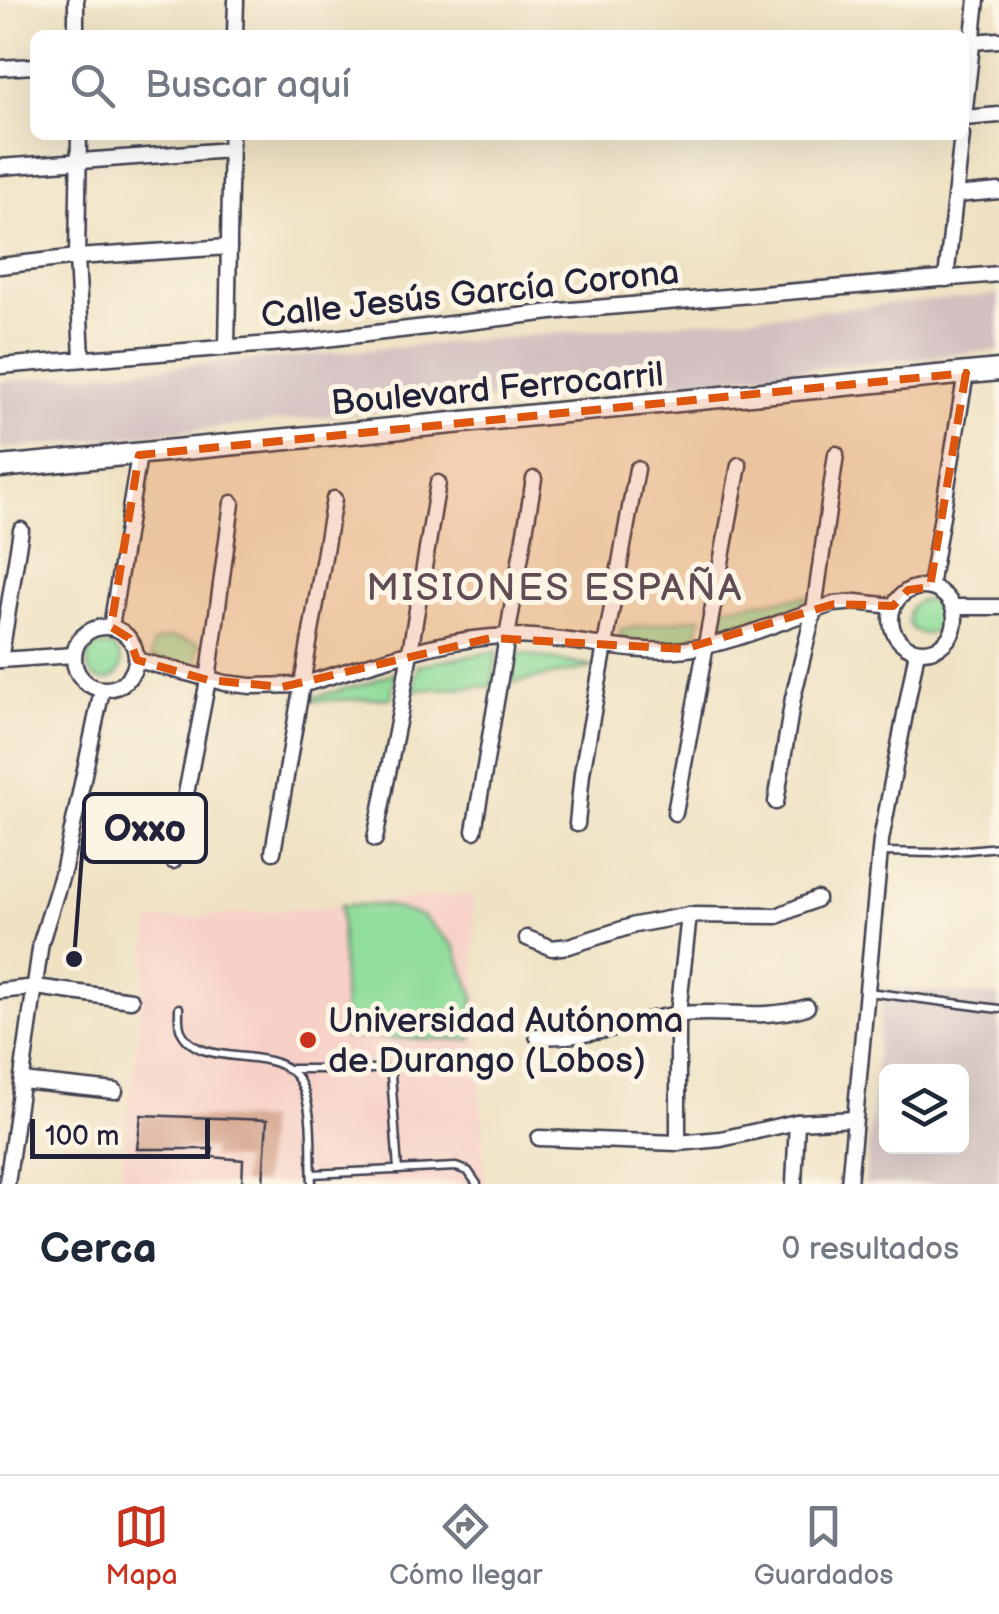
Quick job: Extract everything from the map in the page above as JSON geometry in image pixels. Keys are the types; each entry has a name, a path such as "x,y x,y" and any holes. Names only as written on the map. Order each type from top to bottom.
{"main road":[{"name":"Boulevard Ferrocarril","path":"0,467 999,370"}],"street":[{"path":"76,0 76,30"},
{"path":"235,30 236,0"},
{"path":"969,70 977,0"},
{"path":"972,42 999,40"},
{"path":"0,68 30,66"},
{"path":"969,118 999,115"},
{"path":"78,140 76,256 82,358"},
{"path":"946,279 961,140"},
{"path":"0,167 230,142 227,346"},
{"path":"956,194 999,191"},
{"path":"0,266 76,256 229,247"},
{"name":"Calle Jesús García Corona","path":"0,366 560,311 999,274"},
{"path":"930,587 966,373"},
{"path":"776,802 793,698 814,610 836,454"},
{"path":"111,627 138,455"},
{"path":"675,812 739,465"},
{"path":"577,824 582,773 637,469"},
{"path":"474,831 534,479"},
{"path":"374,839 438,482"},
{"path":"273,852 334,498"},
{"path":"173,861 208,680 232,503"},
{"path":"21,530 0,660 74,654"},
{"path":"930,587 953,607 955,625 946,642 918,651 898,640 890,618 893,606 908,590 930,587"},
{"path":"137,660 208,680 251,686 301,685 409,653 508,636 654,650 706,646 814,610 856,602 893,606"},
{"path":"953,607 999,607"},
{"path":"111,627 129,638 137,660 128,680 102,690 82,680 74,654 81,638 90,630 111,627"},
{"path":"849,1184 880,846 918,651"},
{"path":"27,1184 7,1183 40,942 64,868 102,690"},
{"path":"528,938 552,948 569,946 635,925 689,915 777,916 818,898"},
{"path":"678,1143 678,1014 689,915"},
{"path":"0,990 36,987 131,1000"},
{"path":"537,1036 595,1034 678,1014 770,1016 807,1007"},
{"path":"22,1082 115,1091"},
{"path":"539,1138 678,1143 721,1140 797,1122 855,1119"},
{"path":"794,1184 797,1122"}],"lane":[{"path":"880,846 935,853 999,847"},
{"path":"867,992 999,1009"},
{"path":"179,1008 183,1034 216,1053 262,1059 290,1069 384,1069 390,1075 398,1170"},
{"path":"290,1069 305,1093 312,1184"},
{"path":"312,1174 456,1167 468,1171 477,1184"}],"highlighted area":[{"path":"966,373 930,587 908,590 893,606 834,604 684,649 491,638 282,687 208,680 137,660 129,638 111,627 139,455"}],"shaded area":[{"path":"999,295 999,350 0,449 0,382"},
{"name":"Universidad Autónoma de Durango (Lobos)","path":"472,894 485,1184 120,1184 151,921"},
{"path":"883,987 999,996 999,1184 865,1184"}],"green space":[{"path":"807,596 807,602 718,636 723,607"},
{"path":"925,600 937,605 942,617 937,629 925,634 913,629 908,617 913,605"},
{"path":"701,617 694,642 659,645 619,640 621,629"},
{"path":"168,637 199,643 196,668 151,657 153,643"},
{"path":"104,646 116,651 121,663 116,675 104,680 92,675 87,663 92,651"},
{"path":"497,651 492,686 413,690 418,665"},
{"path":"518,653 594,667 512,683"},
{"path":"396,671 391,698 310,701 313,697 369,683"},
{"path":"341,905 385,905 422,916 454,946 474,996 472,1040 344,1037"}],"building":[{"path":"141,1115 267,1120 263,1184 242,1184 243,1160 211,1157 213,1149 137,1149"}],"place":[{"name":"Oxxo","path":"74,959"},
{"name":"Universidad Autónoma de Durango (Lobos)","path":"308,1040"}],"district":[{"name":"MISIONES ESPAÑA","path":"555,587"}]}
